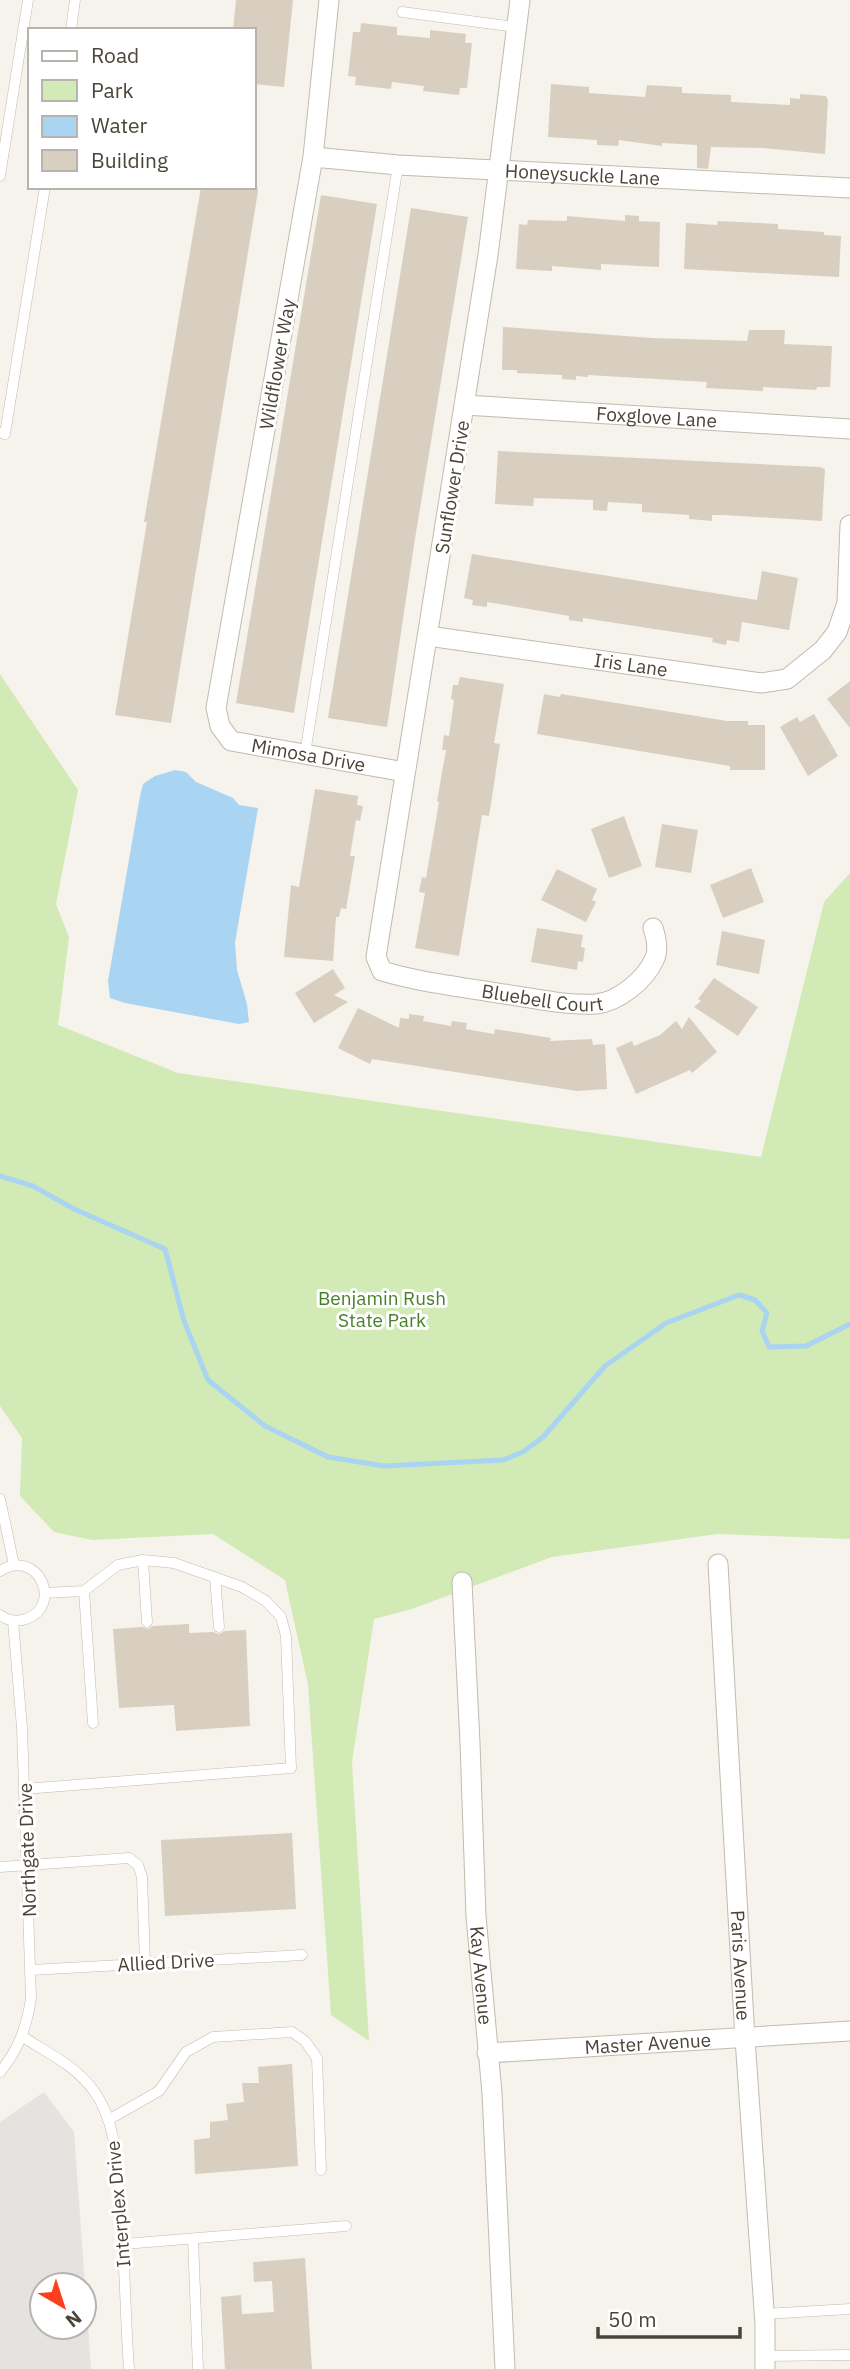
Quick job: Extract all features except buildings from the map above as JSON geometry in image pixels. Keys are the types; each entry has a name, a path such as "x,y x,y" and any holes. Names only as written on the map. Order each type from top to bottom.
{"street":[{"name":"Wildflower Way","path":"220,726 216,708 313,157 329,0"},
{"name":"Sunflower Drive","path":"382,971 376,957 488,255 520,0"},
{"name":"Honeysuckle Lane","path":"313,157 398,165 850,187"},
{"name":"Foxglove Lane","path":"465,405 850,429"},
{"name":"Iris Lane","path":"428,636 761,682 787,679 823,650 837,632 847,603 850,525"},
{"name":"Mimosa Drive","path":"220,726 231,741 405,772"},
{"name":"Bluebell Court","path":"382,971 406,979 555,1002 597,1004 620,997 655,959 656,939 653,928"},
{"name":"Paris Avenue","path":"719,1564 765,2362"},
{"name":"Kay Avenue","path":"462,1582 476,1916 492,2093 505,2369"},
{"name":"Master Avenue","path":"487,2053 850,2031"}],"lane":[{"path":"0,176 28,0"},
{"path":"71,28 75,0"},
{"path":"402,12 516,27"},
{"path":"305,754 398,165"},
{"path":"0,433 5,434 45,189"},
{"path":"0,1499 14,1565"},
{"path":"24,1789 291,1768 286,1636 281,1617 266,1601 242,1587 174,1563 143,1560 118,1564 84,1591 45,1593"},
{"path":"143,1560 147,1622"},
{"path":"0,1571 14,1565 32,1569 39,1576 45,1593 39,1611 32,1617 13,1621 0,1615"},
{"path":"215,1577 219,1628"},
{"path":"84,1591 93,1723"},
{"name":"Northgate Drive","path":"0,2072 23,2037 31,1998 28,1866 13,1621"},
{"path":"0,1867 129,1858 138,1865 142,1877 145,1964"},
{"name":"Allied Drive","path":"31,1970 302,1955"},
{"path":"108,2120 159,2091 186,2052 213,2037 292,2032 305,2041 317,2058 321,2170"},
{"name":"Interplex Drive","path":"23,2037 76,2071 102,2103 108,2120 116,2156 124,2244 129,2369"},
{"path":"124,2244 346,2226"},
{"path":"193,2239 198,2369"},
{"path":"764,2314 850,2309"},
{"path":"765,2362 850,2355"}],"green space":[{"name":"Benjamin Rush State Park","path":"0,674 78,790 56,904 69,937 58,1025 178,1073 761,1157 824,902 850,873 850,1539 717,1534 552,1557 412,1609 374,1619 352,1762 369,2041 331,2015 308,1685 285,1580 213,1534 92,1540 54,1532 20,1496 22,1438 0,1406"}],"shaded area":[{"path":"44,2092 74,2132 84,2271 28,2271 28,2341 89,2341 91,2369 0,2369 0,2122"}],"water":[{"path":"175,770 186,772 196,782 233,798 239,805 258,808 235,943 237,970 249,1022 239,1024 110,998 108,981 143,784 155,776"}],"waterway":[{"path":"0,1176 33,1186 74,1209 165,1249 184,1321 208,1380 265,1426 328,1457 384,1466 503,1460 523,1452 543,1437 605,1366 666,1323 739,1295 755,1300 767,1313 762,1331 769,1347 806,1346 850,1324"}]}
